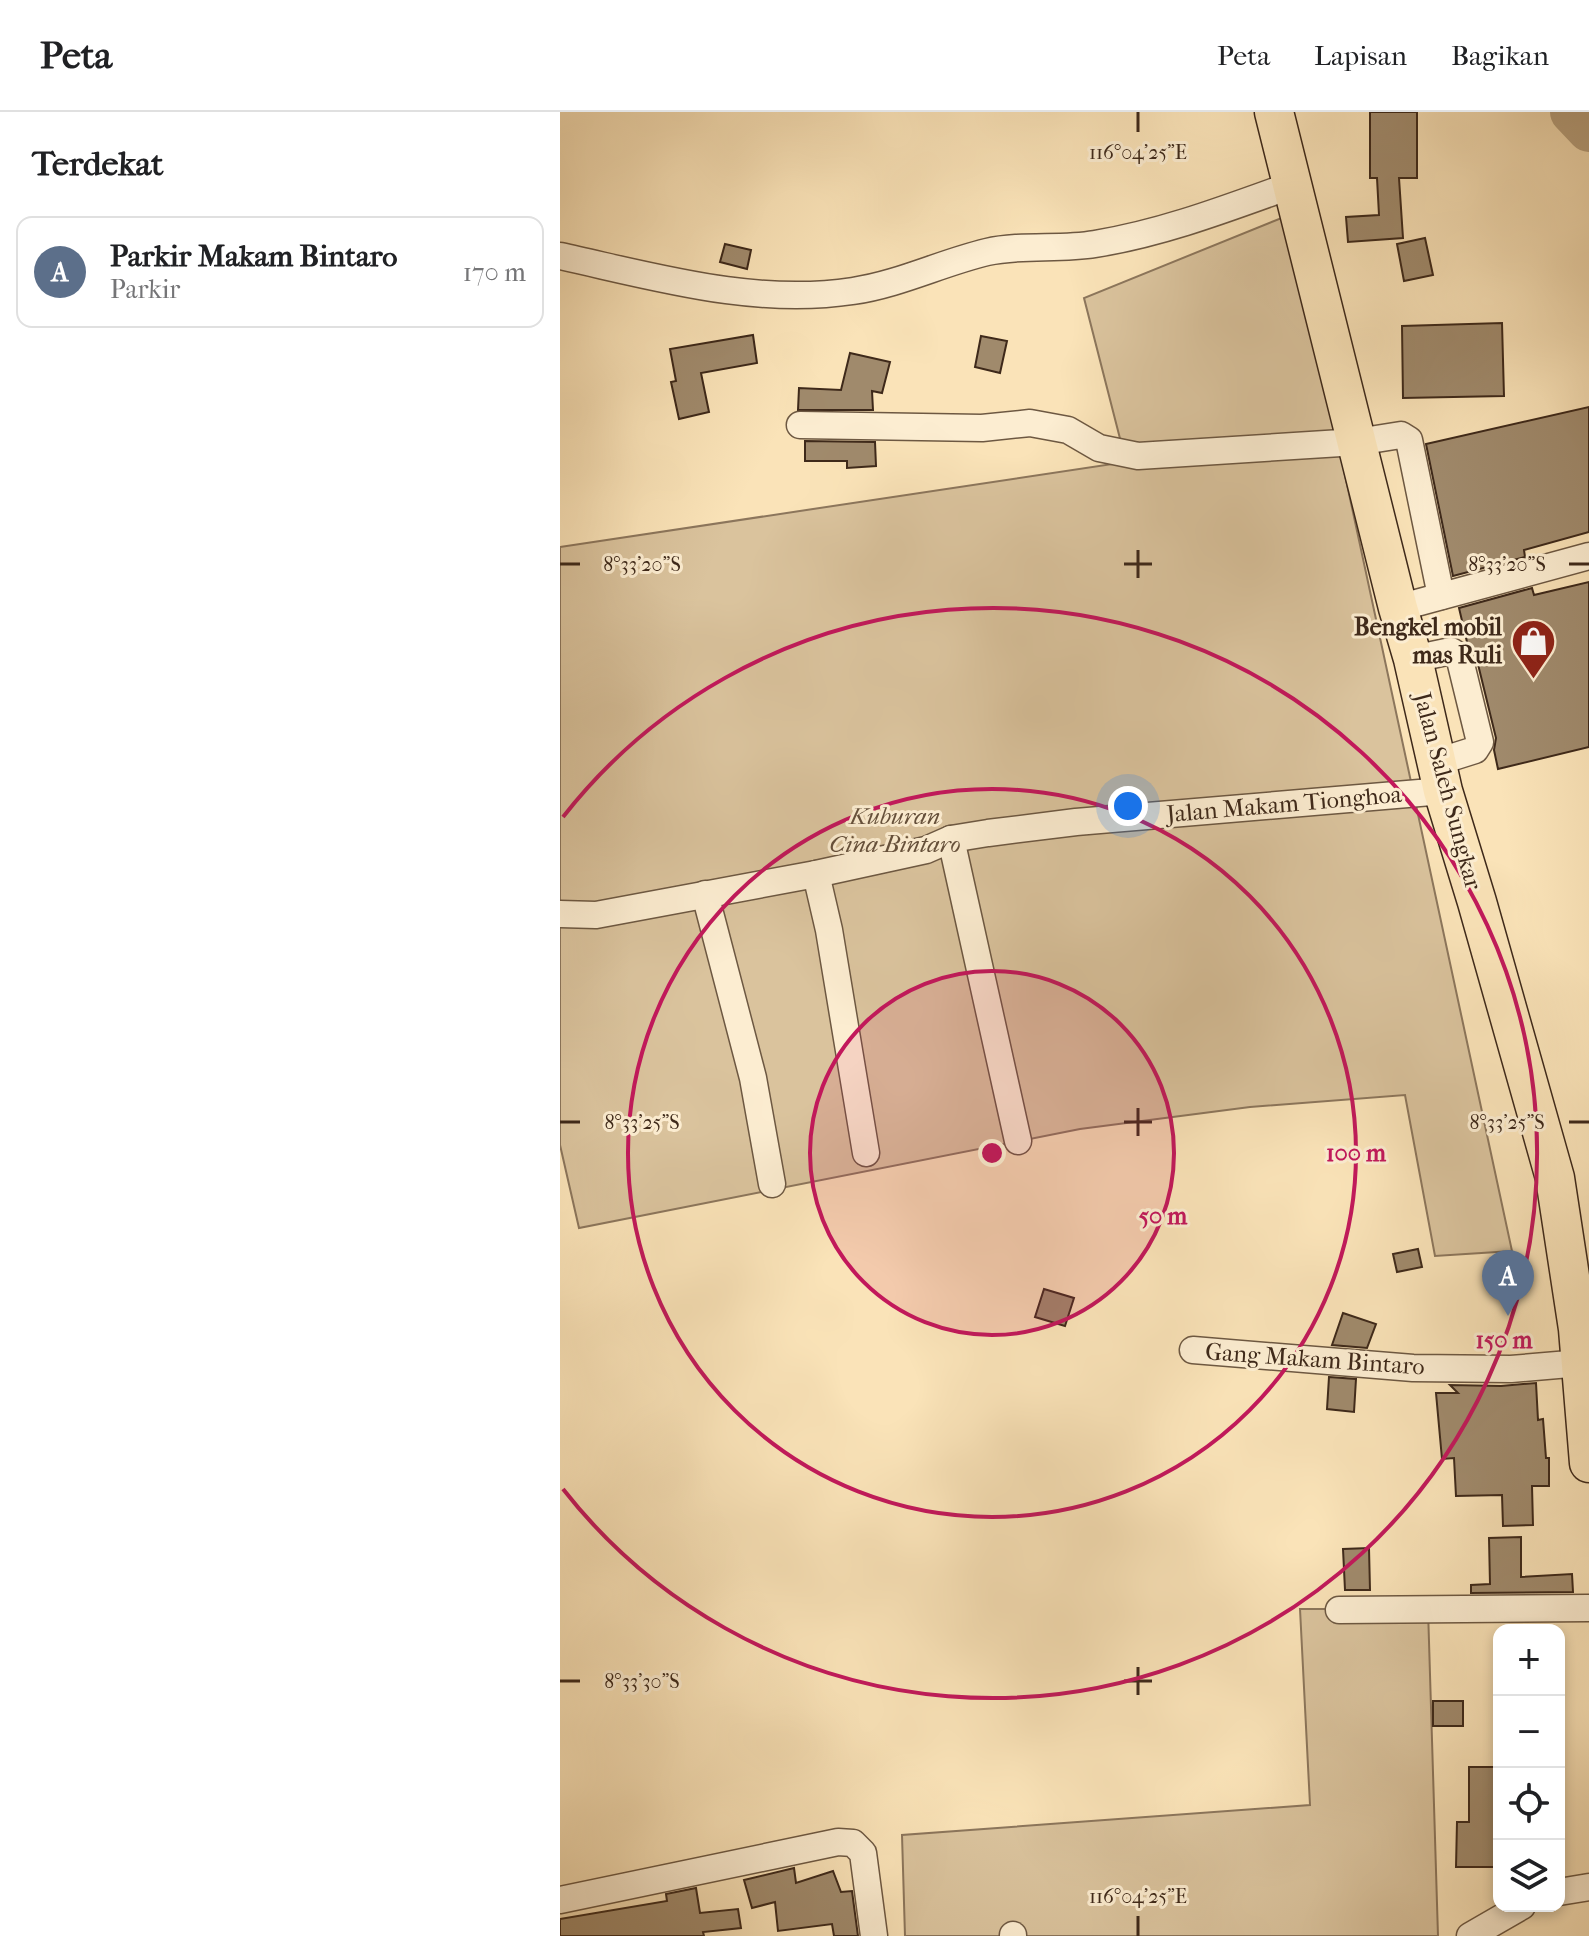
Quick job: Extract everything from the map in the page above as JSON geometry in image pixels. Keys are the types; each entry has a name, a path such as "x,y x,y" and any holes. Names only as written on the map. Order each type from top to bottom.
{"highway":[{"name":"Jalan Saleh Sungkar","path":"1273,116 1413,659 1440,776 1555,1178 1581,1363 1589,1463"}],"street":[{"path":"560,256 698,287 782,295 852,291 904,280 987,252 1090,245 1163,230 1292,185"},
{"path":"800,425 982,428 1030,423 1068,430 1099,448 1138,456 1357,442 1401,435 1409,440 1441,596"},
{"path":"1398,608 1589,556"},
{"name":"Jalan Makam Tionghoa","path":"560,914 596,915 816,874 926,850 951,839 1440,776"},
{"path":"951,839 1018,1141"},
{"path":"816,874 829,930 866,1153"},
{"path":"705,894 753,1078 772,1184"},
{"name":"Gang Makam Bintaro","path":"1193,1350 1413,1368 1511,1369 1581,1363"},
{"path":"1339,1610 1589,1608"},
{"path":"560,1900 838,1842 853,1843 863,1853 874,1936"},
{"path":"1565,1891 1589,1887"},
{"path":"1470,1936 1512,1912"}],"green space":[{"name":"Kuburan Cina Bintaro","path":"1289,215 1512,1251 1435,1256 1405,1095 1250,1107 1080,1129 579,1228 560,1145 560,547 1126,462 1084,298"},
{"path":"1300,1609 1428,1609 1438,1936 905,1936 902,1835 1310,1805"}],"building":[{"path":"1370,112 1417,112 1417,178 1399,178 1403,238 1348,242 1346,217 1379,215 1377,178 1370,178"},
{"path":"1425,238 1433,275 1404,281 1397,244"},
{"path":"725,244 751,250 747,269 720,262"},
{"path":"1502,323 1504,396 1403,398 1402,326"},
{"path":"753,335 757,363 701,373 709,412 679,419 671,382 676,381 670,349"},
{"path":"981,336 1007,341 1000,373 975,367"},
{"path":"850,353 890,362 882,393 872,391 873,410 798,410 799,388 841,390"},
{"path":"1589,407 1589,532 1524,550 1525,557 1453,576 1426,444"},
{"path":"805,441 875,442 876,466 847,468 847,461 805,461"},
{"name":"Bengkel mobil mas Ruli","path":"1589,582 1589,747 1498,769 1494,750 1496,738 1475,652 1467,642 1459,608 1532,588 1534,595"},
{"path":"1418,1249 1422,1267 1397,1272 1393,1254"},
{"path":"1044,1289 1074,1298 1065,1326 1035,1317"},
{"path":"1343,1313 1376,1324 1367,1348 1332,1345"},
{"path":"1329,1377 1356,1379 1354,1412 1327,1409"},
{"path":"1536,1383 1538,1420 1543,1419 1546,1458 1549,1458 1549,1486 1532,1486 1533,1525 1503,1526 1502,1495 1456,1496 1454,1458 1442,1459 1436,1393 1458,1393 1450,1385"},
{"path":"1521,1537 1521,1577 1572,1574 1573,1592 1471,1593 1471,1585 1490,1584 1489,1538"},
{"path":"1369,1548 1370,1590 1345,1590 1343,1549"},
{"path":"1433,1701 1463,1701 1463,1726 1433,1726"},
{"path":"1469,1767 1493,1767 1493,1867 1456,1867 1457,1822 1469,1822"},
{"path":"794,1868 796,1883 833,1871 841,1892 852,1891 858,1936 834,1936 832,1924 778,1931 775,1902 752,1908 744,1880"},
{"path":"696,1888 700,1913 738,1909 741,1928 703,1932 704,1936 560,1936 560,1919 667,1901 666,1894"}],"waterway":[{"path":"1572,112 1589,130"}],"place":[{"name":"Bengkel mobil mas Ruli","path":"1533,680"},
{"name":"Parkir Makam Bintaro","path":"1508,1316"}]}
